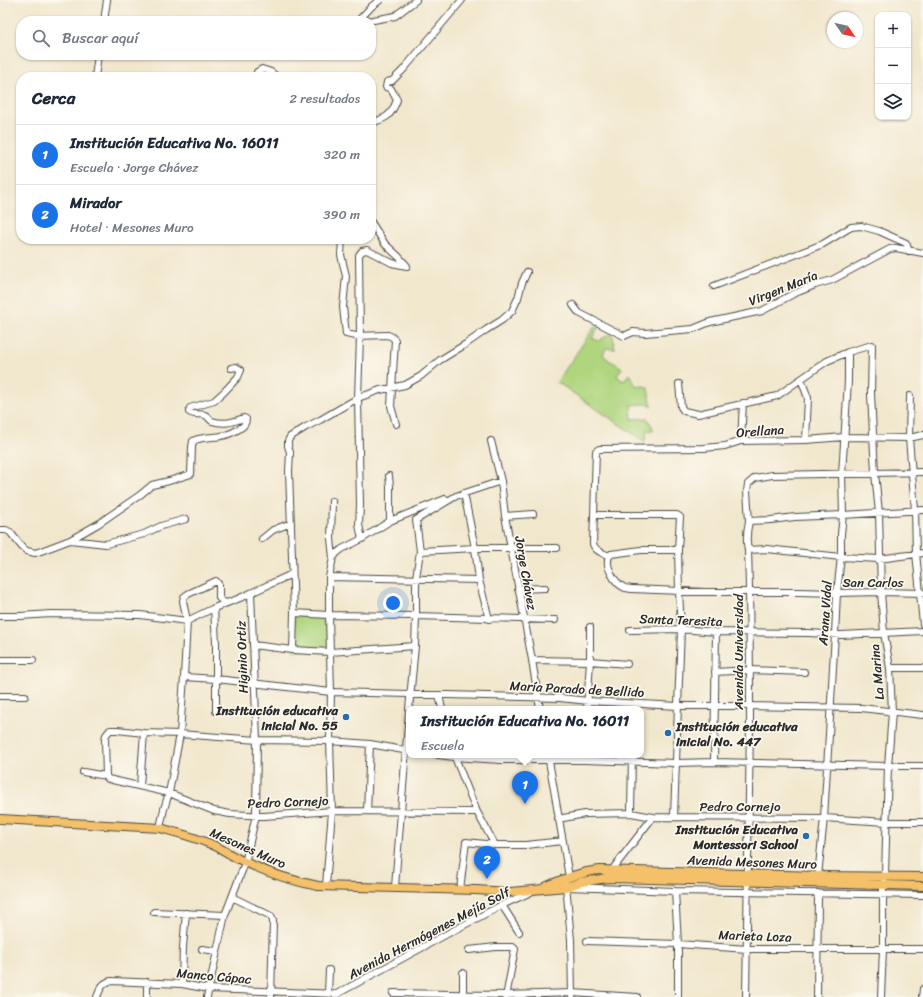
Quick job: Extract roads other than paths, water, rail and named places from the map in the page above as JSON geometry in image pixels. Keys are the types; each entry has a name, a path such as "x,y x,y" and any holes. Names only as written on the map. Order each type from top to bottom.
{"highway":[{"name":"Mesones Muro","path":"0,819 160,828 198,839 245,862 290,879 326,886 460,889 510,892 537,890 566,881"},
{"name":"Avenida Mesones Muro","path":"566,881 587,871 600,870 749,878 818,876 884,881 923,877"},
{"path":"566,881 581,882 608,878 749,878 884,881 923,886"}],"street":[{"path":"105,16 107,0"},
{"path":"363,16 380,0"},
{"path":"376,20 395,16 416,0"},
{"path":"376,121 384,119 393,111 397,100 391,89 386,87 387,82 392,81 403,70 462,0"},
{"path":"96,72 97,60"},
{"path":"257,72 262,69 271,72"},
{"path":"714,286 824,244 851,226 861,226 880,231 907,244 909,251"},
{"path":"362,539 359,525 358,398 360,336 358,260 360,252 368,250 392,263 407,266 384,244 376,230"},
{"path":"342,244 341,255 346,276 343,307 346,334 356,336 388,334 395,340 390,406 396,424"},
{"name":"Virgen María","path":"573,305 579,313 624,336 633,332 645,333 693,329 710,322 762,311 793,294 832,280 890,249 896,248 923,253"},
{"path":"293,650 294,613 289,472 290,452 288,446 290,437 358,398 380,390 405,385 421,376 440,360 502,320 512,311 527,272"},
{"name":"La Marina","path":"848,352 872,345 871,394 875,473 879,513 881,592 884,633 890,668 892,712 888,766 883,894 881,997"},
{"path":"679,384 681,407 684,410 698,414 777,396 827,361 848,352"},
{"name":"Arana Vidal","path":"818,876 824,818 837,593 841,557 841,534 844,515 842,474 848,381 848,352"},
{"path":"0,530 10,532 22,547 27,551 35,553 70,540 98,524 152,485 191,474 193,440 198,438 224,436 243,427 246,422 246,419 244,418 236,422 229,423 211,420 204,414 192,414 189,412 190,408 214,401 224,392 238,377 241,370 236,367 232,368"},
{"path":"801,380 808,398 806,440"},
{"path":"910,396 909,438 920,553 923,624"},
{"path":"741,442 743,403"},
{"name":"Orellana","path":"594,514 596,451 599,449 704,448 725,446 741,442 844,437 909,438 923,436"},
{"name":"Jorge Chávez","path":"491,441 501,481 505,516 539,706"},
{"path":"842,474 923,472"},
{"name":"Avenida Universidad","path":"746,997 749,878 750,706 750,592 747,544 749,521 748,484 755,478 772,475 842,474"},
{"path":"389,476 390,521"},
{"path":"332,558 342,549 362,539 390,521 446,498 464,494 501,481"},
{"path":"464,494 475,548 479,580 489,619"},
{"path":"409,706 416,646 416,578 420,551 416,520 456,496"},
{"path":"326,886 332,811 329,577 332,558 332,502"},
{"path":"749,521 923,510"},
{"path":"505,516 533,514"},
{"path":"674,817 681,629 678,550 680,517 677,515 594,514 594,547 609,556 611,554 641,550 678,550"},
{"path":"70,540 106,544 144,534 161,526 186,519"},
{"path":"262,539 273,530 291,523"},
{"path":"420,551 475,548 557,548"},
{"path":"748,550 767,549 841,557 880,559 920,553"},
{"name":"San Carlos","path":"609,556 608,560 612,576 625,588 632,589 686,592 921,593"},
{"path":"0,616 51,614 140,615 187,622 214,608 240,598 292,574"},
{"path":"329,577 479,580"},
{"path":"160,828 169,793 180,734 187,622 183,601 184,597 216,581 219,585 219,598 223,602 227,603"},
{"path":"518,590 545,588"},
{"name":"Higinio Ortiz","path":"207,997 225,915 245,862 256,815 257,740 251,593"},
{"path":"214,608 216,643 216,711"},
{"path":"294,613 555,620"},
{"path":"587,706 590,628"},
{"name":"Santa Teresita","path":"630,630 681,629 716,632 835,634 923,631"},
{"path":"714,762 716,632"},
{"path":"253,645 293,650 330,652 416,646"},
{"path":"0,660 33,660"},
{"path":"532,660 590,661 626,664"},
{"path":"890,668 923,668"},
{"path":"715,672 750,670 804,672"},
{"name":"María Parado de Bellido","path":"184,677 216,679 331,692 560,698 678,706 715,705 861,708 923,715"},
{"path":"439,695 441,706"},
{"path":"0,696 25,696"},
{"path":"106,776 105,739 110,730 257,740 330,741 370,744 406,750"},
{"path":"140,786 144,733"},
{"path":"367,811 370,744"},
{"path":"395,887 406,758"},
{"path":"455,758 477,812 495,845"},
{"path":"478,758 501,760 532,758"},
{"path":"548,758 563,841 571,940 572,995"},
{"path":"631,813 632,758 676,763 749,762 923,766"},
{"name":"Pedro Cornejo","path":"83,772 106,776 108,779 169,793 214,811 230,814 272,815 332,811 477,812"},
{"name":"Pedro Cornejo","path":"558,819 585,814 631,813 653,817 824,818 886,822 923,822"},
{"path":"612,870 653,817"},
{"path":"460,889 466,842 495,845 526,845 563,841"},
{"path":"566,881 675,891 923,895"},
{"name":"Avenida Hermógenes Mejía Solf","path":"333,995 517,897 537,890"},
{"path":"675,891 678,944 678,997"},
{"path":"817,997 818,893"},
{"path":"232,897 271,916 273,921 271,994"},
{"path":"502,905 519,932"},
{"path":"154,912 225,915"},
{"path":"182,984 186,914"},
{"name":"Marieta Loza","path":"587,941 747,948 923,949"},
{"path":"469,950 514,947 515,949 506,996"},
{"path":"202,949 216,951"},
{"path":"329,970 333,995"},
{"path":"463,973 463,994"},
{"name":"Manco Cápac","path":"97,997 103,985 110,981 182,984 209,989 271,994 333,995"},
{"path":"147,982 147,997"},
{"path":"922,997 923,989"},
{"path":"393,993 637,997"}],"place":[{"name":"Institución educativa inicial No. 55","path":"346,717"},
{"name":"Institución educativa inicial No. 447","path":"668,733"},
{"name":"Institución Educativa No. 16011","path":"525,804"},
{"name":"Institución Educativa Montessori School","path":"806,836"},
{"name":"Mirador","path":"487,879"}]}
